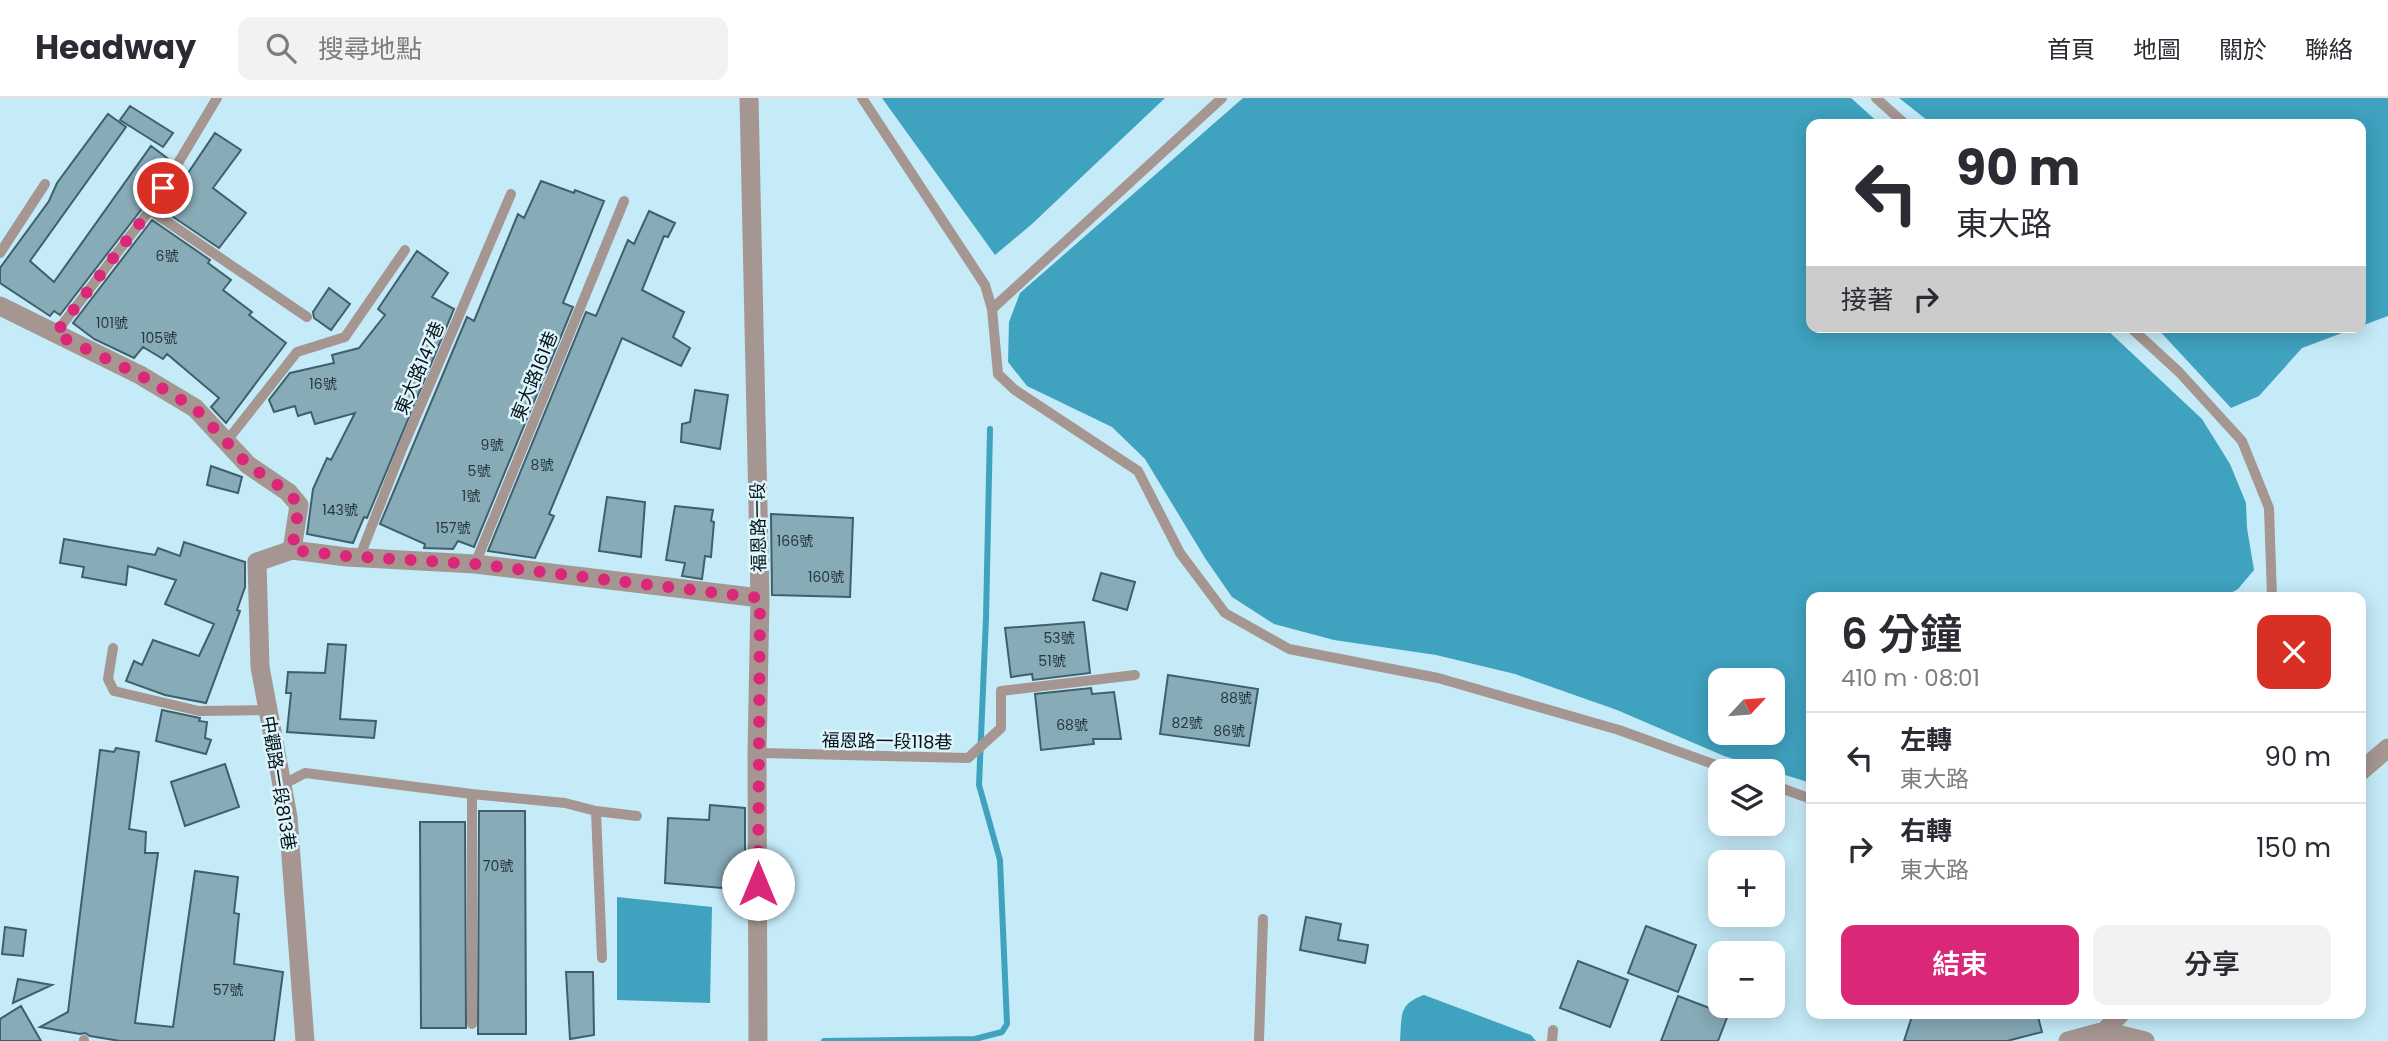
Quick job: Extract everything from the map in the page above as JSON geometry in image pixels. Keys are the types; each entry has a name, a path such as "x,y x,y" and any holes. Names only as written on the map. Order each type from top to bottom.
{"street":[{"name":"福恩路一段","path":"749,98 760,598 757,753 758,1041"},
{"path":"0,306 140,375 195,408 248,465 288,492 299,505 292,550 475,564 760,598"},
{"name":"中觀路一段813巷","path":"292,550 257,562 260,667 288,817 305,1041"},
{"path":"2366,767 2388,748"},
{"path":"2105,1031 2116,1019"},
{"path":"2068,1041 2105,1031 2145,1041"}],"lane":[{"path":"55,334 150,210 217,98"},
{"path":"862,98 985,285 992,309 998,374 1015,390 1138,471 1180,553 1225,613 1289,649 1438,678 1619,730 1708,762"},
{"path":"992,309 1222,98"},
{"path":"1875,98 1899,119"},
{"path":"0,253 45,184"},
{"name":"東大路147巷","path":"360,556 402,449 511,194"},
{"name":"東大路161巷","path":"475,564 624,201"},
{"path":"150,210 307,317"},
{"path":"226,442 297,352 345,337 405,250"},
{"path":"2137,333 2179,372 2242,441 2270,508 2272,592"},
{"path":"113,648 108,679 114,691 200,711 268,710"},
{"name":"福恩路一段118巷","path":"757,753 968,758 1002,728 1001,691 1135,675"},
{"path":"282,785 305,773 565,803 596,811 637,816"},
{"path":"1785,789 1806,797"},
{"path":"472,794 472,1024"},
{"path":"596,811 602,958"},
{"path":"1259,1041 1263,919"}],"water":[{"path":"882,98 1165,98 1032,224 995,255"},
{"path":"1243,98 1851,98 1874,119 1806,119 1806,333 2110,333 2202,419 2230,464 2246,503 2254,570 2233,592 1806,592 1806,781 1785,775 1785,759 1734,759 1724,756 1617,710 1515,674 1436,655 1334,640 1274,624 1232,597 1145,459 1112,427 1027,386 1008,362 1009,322 1020,293"},
{"path":"1899,98 2388,98 2388,316 2366,324 2366,119 1926,119"},
{"path":"2162,333 2342,333 2302,348 2259,396 2231,408"},
{"path":"617,897 712,907 710,1003 617,1000"},
{"path":"1424,995 1531,1035 1536,1041 1400,1041 1403,1012 1410,1002"}],"building":[{"path":"130,106 173,133 163,147 120,120"},
{"path":"108,114 126,127 30,261 54,282 151,146 171,161 144,206 60,315 54,311 50,316 0,283 0,268 49,201 57,183"},
{"path":"215,133 241,150 213,188 246,213 219,248 160,208 183,169 188,173"},
{"path":"541,181 604,201 563,303 573,307 474,547 458,541 453,549 424,548 425,544 380,524 467,317 474,321 518,214 524,218"},
{"path":"649,211 675,223 668,237 664,236 642,290 684,312 673,337 690,348 681,366 622,338 549,514 554,516 535,558 488,551 586,312 596,316 628,240 634,244"},
{"path":"152,220 210,260 208,263 231,280 223,290 252,312 249,315 286,343 226,423 211,407 219,398 167,354 163,359 143,347 134,358 94,339 73,323"},
{"path":"417,251 448,273 432,297 454,309 367,518 364,517 353,543 307,534 313,489 327,458 331,460 355,413 315,424 311,412 298,416 295,406 274,412 269,400 290,373 334,363 332,355 359,348 385,315 378,309"},
{"path":"329,288 350,304 331,330 314,318 313,312"},
{"path":"695,390 728,395 720,449 681,442 682,424 690,422"},
{"path":"211,466 242,477 238,493 207,485"},
{"path":"607,497 645,502 641,557 599,551"},
{"path":"675,506 713,510 711,557 705,556 702,579 682,576 685,563 666,560"},
{"path":"771,514 853,518 850,597 772,595"},
{"path":"64,539 155,555 158,548 180,556 184,542 245,562 245,587 237,610 240,611 206,703 165,695 126,681 134,661 142,665 153,640 199,656 214,624 165,604 176,580 128,566 126,585 82,577 84,567 60,563"},
{"path":"1101,573 1135,582 1127,610 1093,600"},
{"path":"1084,622 1090,673 1033,680 1032,674 1011,677 1005,628"},
{"path":"328,644 346,645 340,719 376,721 374,738 287,732 291,693 286,693 288,672 325,673"},
{"path":"1168,675 1258,689 1249,746 1160,734"},
{"path":"1091,688 1092,694 1114,692 1121,739 1093,739 1094,744 1041,750 1035,694"},
{"path":"162,710 207,722 205,738 211,740 206,754 156,741"},
{"path":"116,748 139,752 129,829 146,832 145,853 158,853 135,1023 173,1027 195,871 238,877 234,913 239,914 234,964 283,972 274,1041 120,1041 40,1027 68,1012 100,750 114,752"},
{"path":"225,764 239,807 185,826 171,782"},
{"path":"710,805 745,808 745,890 665,883 668,818 709,820"},
{"path":"479,811 525,811 526,1034 478,1034"},
{"path":"420,822 465,822 466,1028 421,1028"},
{"path":"1306,917 1341,924 1338,940 1368,945 1365,963 1300,950"},
{"path":"1646,926 1696,945 1678,992 1628,973"},
{"path":"5,927 26,930 23,956 2,954"},
{"path":"1578,961 1628,980 1610,1027 1560,1008"},
{"path":"566,972 593,972 594,1035 570,1039"},
{"path":"18,979 52,985 13,1003"},
{"path":"1678,996 1708,1007 1708,1018 1727,1018 1718,1041 1661,1041"},
{"path":"21,1006 41,1041 0,1041 0,1019"},
{"path":"1911,1019 2039,1019 2042,1032 2007,1041 1904,1041"}],"waterway":[{"path":"824,1041 975,1039 1002,1032 1007,1024 1000,860 979,785 990,429"}],"route":[{"path":"163,188 150,210 55,334 140,375 195,408 248,465 288,492 299,505 292,550 475,564 760,598 758,884"}]}
